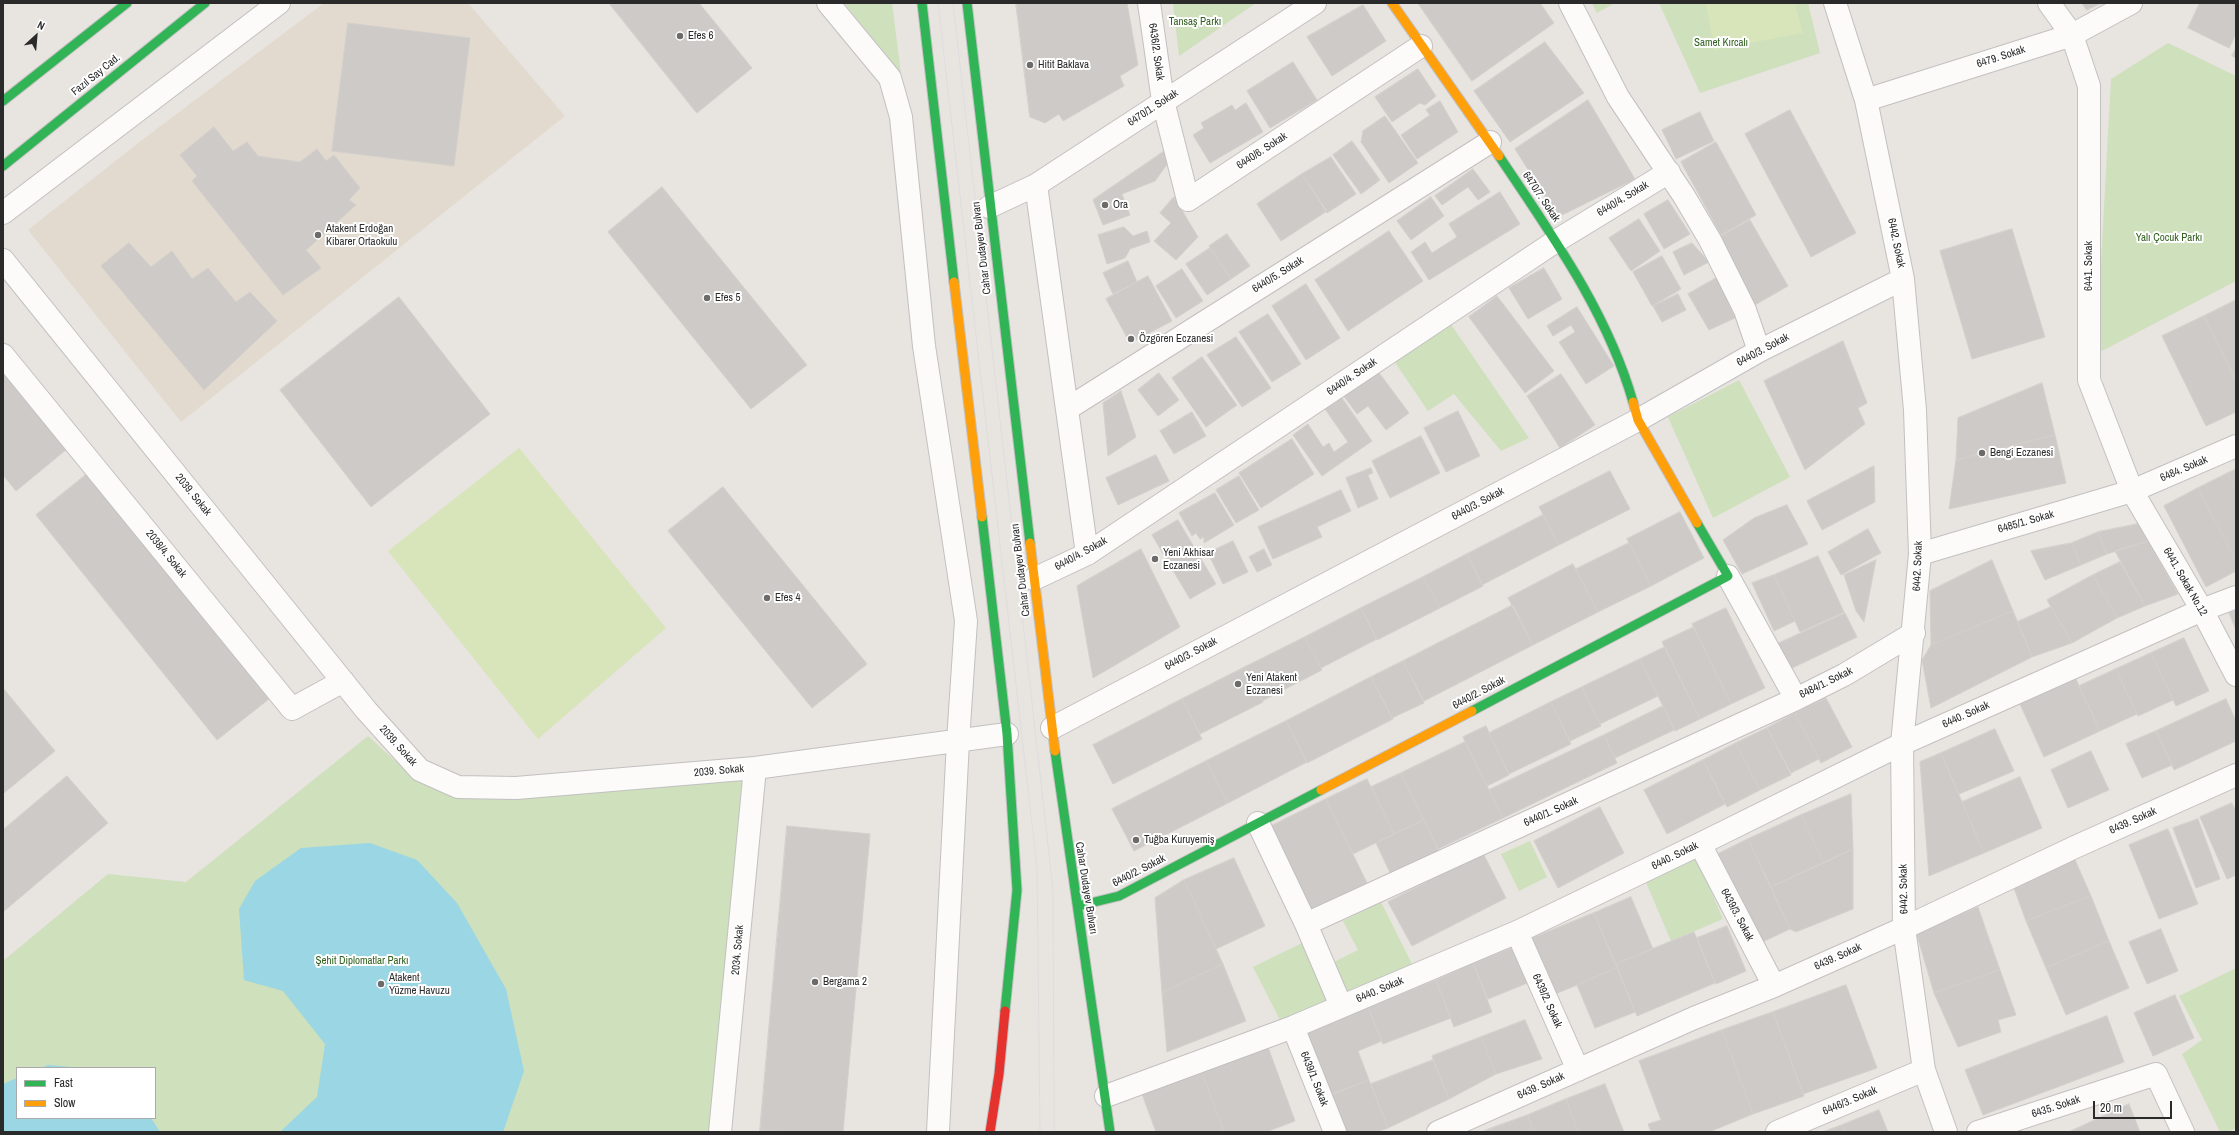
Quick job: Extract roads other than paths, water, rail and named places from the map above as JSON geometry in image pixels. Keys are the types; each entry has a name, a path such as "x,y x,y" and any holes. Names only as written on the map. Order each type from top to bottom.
{"main road":[{"path":"3,101 126,3"},
{"name":"Fazıl Say Cad.","path":"3,166 205,3"},
{"path":"922,3 1007,734 1017,890 999,1074 990,1132"},
{"name":"Cahar Dudayev Bulvarı","path":"967,3 989,208 1061,806 1078,906 1110,1132"},
{"name":"6470/7. Sokak","path":"1392,3 1490,142 1556,241 1571,269 1591,298 1623,367 1638,420"},
{"path":"1638,420 1728,576"},
{"name":"6440/2. Sokak","path":"1078,906 1119,896 1728,576"}],"street":[{"path":"3,213 279,3"},
{"path":"828,3 890,78 901,117 924,346 966,621 958,741 938,1132"},
{"name":"6436/2. Sokak","path":"1149,3 1163,101"},
{"name":"6470/1. Sokak","path":"989,208 1036,185 1315,3"},
{"path":"1570,3 1618,97 1669,172 1710,240 1745,310 1759,351"},
{"name":"6442. Sokak","path":"1835,3 1866,100 1903,279 1915,410 1920,554 1914,633 1902,744 1904,928 1924,1070 1946,1132"},
{"name":"6441. Sokak","path":"2049,3 2072,35 2089,86 2089,380 2132,491"},
{"name":"6479. Sokak","path":"1866,100 2072,35 2131,3"},
{"name":"6440/6. Sokak","path":"1163,101 1188,200 1421,46"},
{"name":"6440/5. Sokak","path":"1067,409 1490,142"},
{"name":"6440/4. Sokak","path":"1034,579 1087,554 1556,241 1669,172"},
{"path":"1036,185 1087,554"},
{"name":"2039. Sokak","path":"3,260 343,681 420,770 458,787 516,788 755,768 1007,734"},
{"name":"6440/3. Sokak","path":"1052,728 1638,420 1759,351 1903,279"},
{"name":"2038/4. Sokak","path":"3,355 292,709 343,681"},
{"name":"6484. Sokak","path":"2132,491 2236,446"},
{"name":"6485/1. Sokak","path":"1920,554 2132,491"},
{"name":"6441. Sokak No.12","path":"2132,491 2202,610 2236,675"},
{"name":"6484/1. Sokak","path":"1728,576 1796,699 1844,675 1914,633"},
{"name":"6440. Sokak","path":"1106,1096 1292,1027 1517,932 1700,844 1902,744 2202,610 2236,597"},
{"name":"6440/1. Sokak","path":"1306,924 1796,699"},
{"name":"2034. Sokak","path":"720,1132 755,768"},
{"name":"6439. Sokak","path":"1438,1132 1694,1018 1774,986 1904,928 2075,847 2236,775"},
{"path":"1258,822 1306,924 1341,1006"},
{"name":"6439/3. Sokak","path":"1700,844 1774,986"},
{"name":"6439/2. Sokak","path":"1517,932 1578,1070"},
{"name":"6439/1. Sokak","path":"1292,1027 1335,1132"},
{"name":"6446/3. Sokak","path":"1777,1132 1924,1070"},
{"name":"6435. Sokak","path":"1978,1132 2156,1074 2183,1132"}],"water":[{"name":"Atakent Yüzme Havuzu","path":"370,843 417,860 457,903 506,989 524,1071 503,1132 280,1132 317,1097 325,1044 283,991 244,980 239,909 255,881 301,848"},
{"path":"48,1065 71,1067 43,1067"},
{"path":"16,1078 16,1119 152,1119 160,1132 3,1132 3,1084"}],"tram line":[{"path":"938,3 1037,868 1040,1132"},
{"path":"953,3 1053,889 1054,1132"}],"place":[{"name":"Efes 6","path":"680,36"},
{"name":"Hitit Baklava","path":"1030,65"},
{"name":"Ora","path":"1105,205"},
{"name":"Atakent Erdoğan Kibarer Ortaokulu","path":"318,235"},
{"name":"Efes 5","path":"707,298"},
{"name":"Özgören Eczanesi","path":"1131,339"},
{"name":"Bengi Eczanesi","path":"1982,453"},
{"name":"Yeni Akhisar Eczanesi","path":"1155,559"},
{"name":"Efes 4","path":"767,598"},
{"name":"Yeni Atakent Eczanesi","path":"1238,684"},
{"name":"Tuğba Kuruyemiş","path":"1136,840"},
{"name":"Bergama 2","path":"815,982"},
{"name":"Atakent Yüzme Havuzu","path":"381,984"}],"park label":[{"name":"Tansaş Parkı","path":"1195,22"},
{"name":"Samet Kırcalı","path":"1721,43"},
{"name":"Yalı Çocuk Parkı","path":"2169,238"},
{"name":"Şehit Diplomatlar Parkı","path":"362,961"}]}
